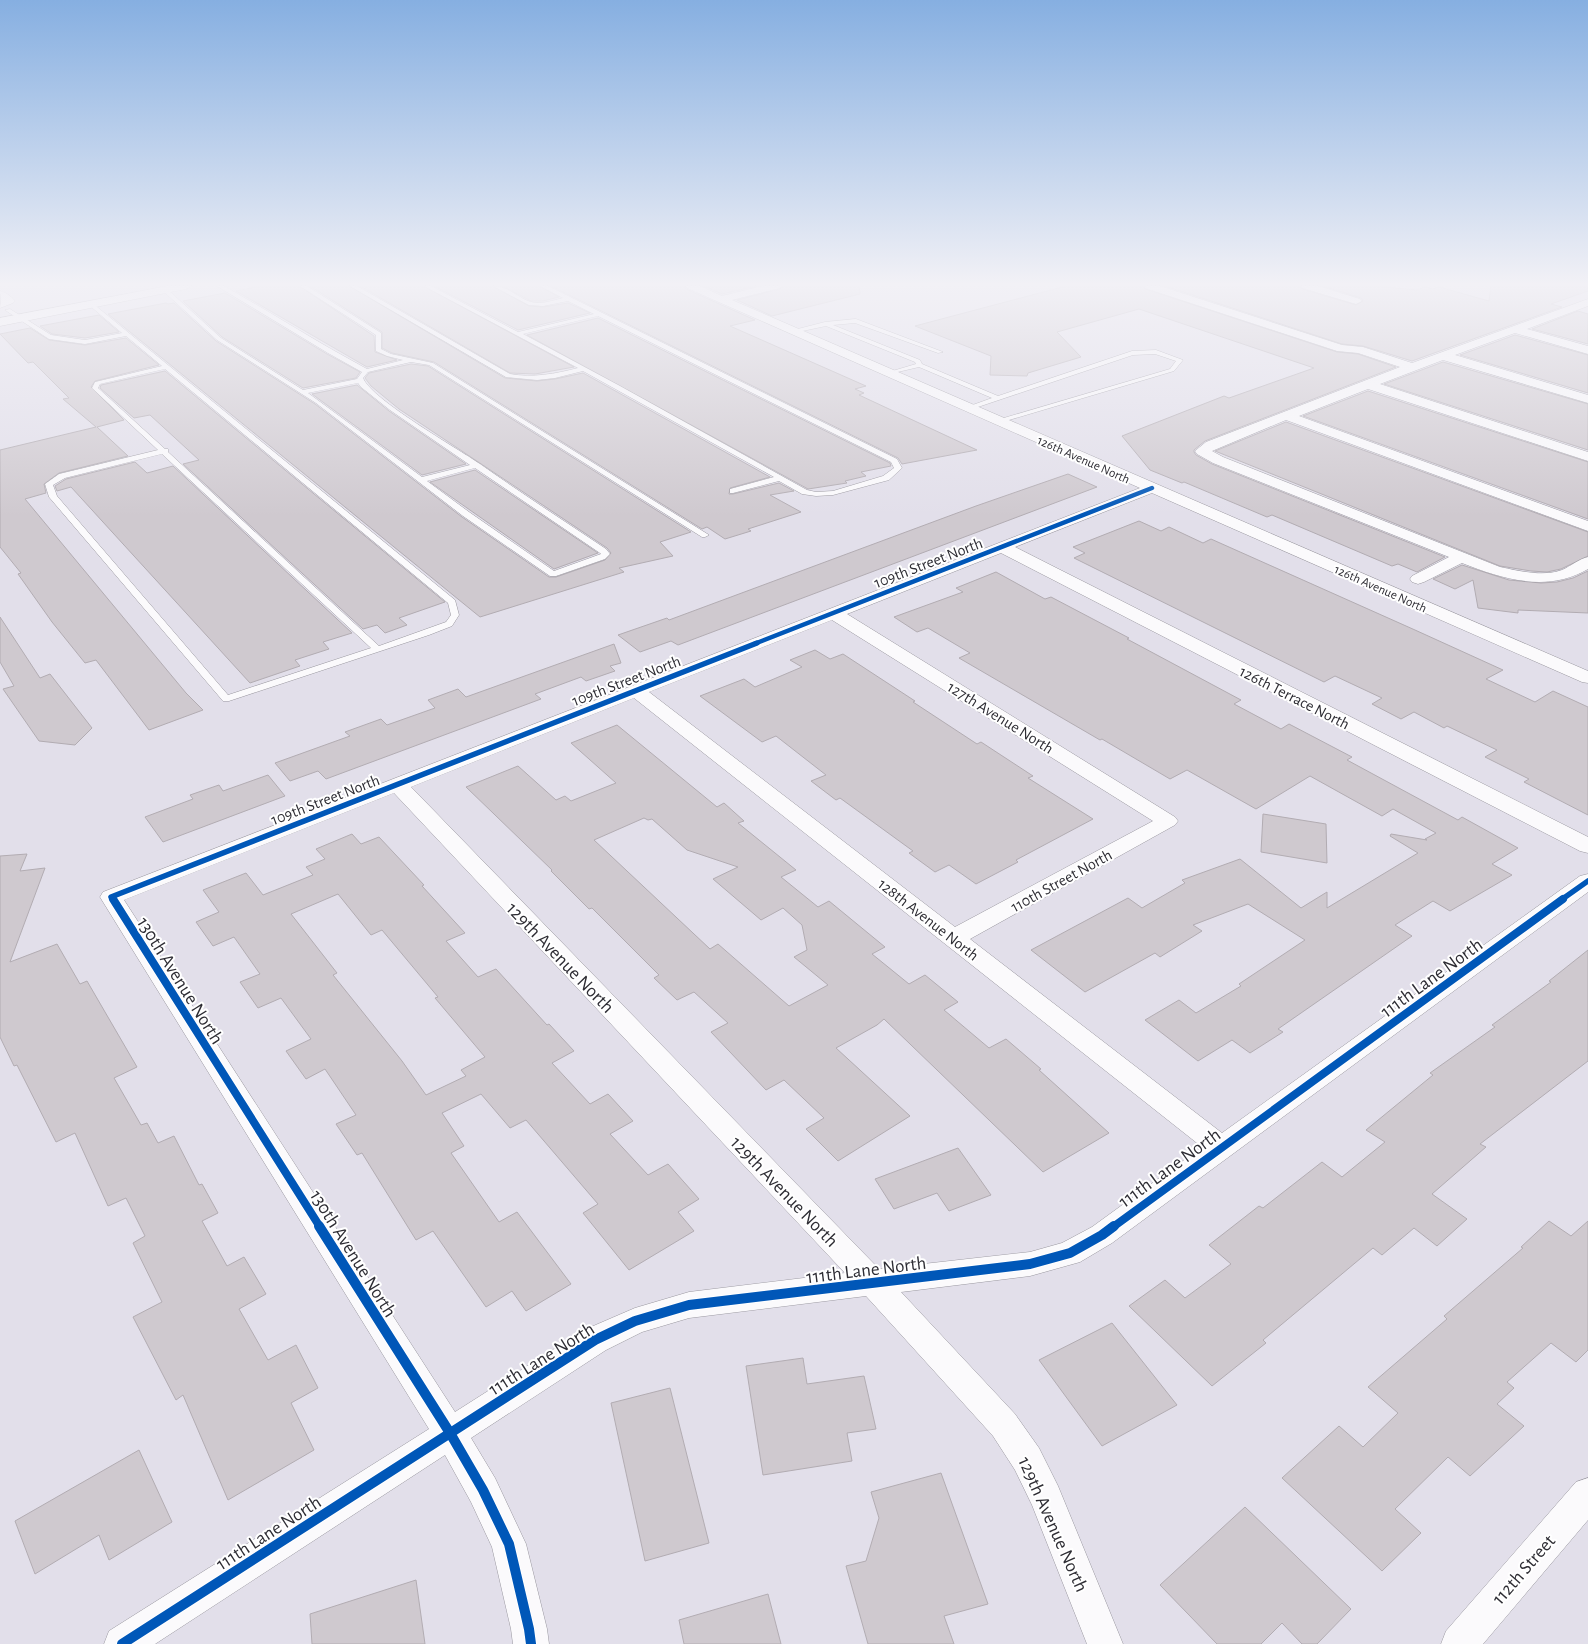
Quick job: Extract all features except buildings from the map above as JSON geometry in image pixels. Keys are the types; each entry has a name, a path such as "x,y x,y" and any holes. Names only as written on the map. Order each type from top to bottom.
{"street":[{"name":"126th Avenue North","path":"868,363 1588,678"},
{"path":"1380,363 1406,370"},
{"path":"1426,363 1211,445 1202,451 1218,460 1494,570 1523,578 1543,578 1567,573 1588,562"},
{"path":"1467,363 1588,398"},
{"path":"1370,385 1588,457"},
{"path":"1287,416 1588,526"},
{"name":"109th Street North","path":"111,897 1152,488"},
{"name":"126th Terrace North","path":"1002,547 1588,846"},
{"path":"1418,579 1462,557"},
{"name":"127th Avenue North","path":"833,613 1168,821"},
{"name":"128th Avenue North","path":"636,691 1222,1148"},
{"name":"129th Avenue North","path":"397,784 1004,1425 1027,1459 1046,1498 1105,1644"},
{"name":"110th Street North","path":"953,938 1168,821"},
{"name":"111th Lane North","path":"122,1644 595,1340 634,1321 689,1305 1030,1264 1070,1253 1102,1235 1588,881"},
{"name":"130th Avenue North","path":"111,897 450,1433 483,1490 509,1544 529,1629 531,1644"},
{"name":"112th Street","path":"1459,1644 1588,1494"}],"lane":[{"path":"161,363 452,602 455,615 449,624 226,699 53,496 49,484 62,476 165,451"},
{"path":"256,363 318,402 421,480 553,574 602,558 606,554 604,551 392,409 363,386 360,380"},
{"path":"350,363 366,371"},
{"path":"360,380 366,371 399,363"},
{"path":"424,363 431,364 705,535"},
{"path":"485,363 508,376 535,379 555,377 583,369"},
{"path":"571,363 618,386 805,492 816,494 833,493 886,478 898,468 894,461 697,363"},
{"path":"891,373 918,363 997,398"},
{"path":"969,408 1103,363"},
{"path":"999,421 1172,370 1178,363"},
{"path":"166,367 108,379 97,383 95,388 165,451 377,649"},
{"path":"302,392 360,380"},
{"path":"421,480 477,465"},
{"path":"733,491 780,478"}],"cycle path":[{"path":"531,1644 529,1629 509,1544 483,1490 450,1433 111,897 1152,488"},
{"path":"122,1644 595,1340 635,1321 689,1305 1030,1264 1070,1253 1102,1235 1588,881"}]}
